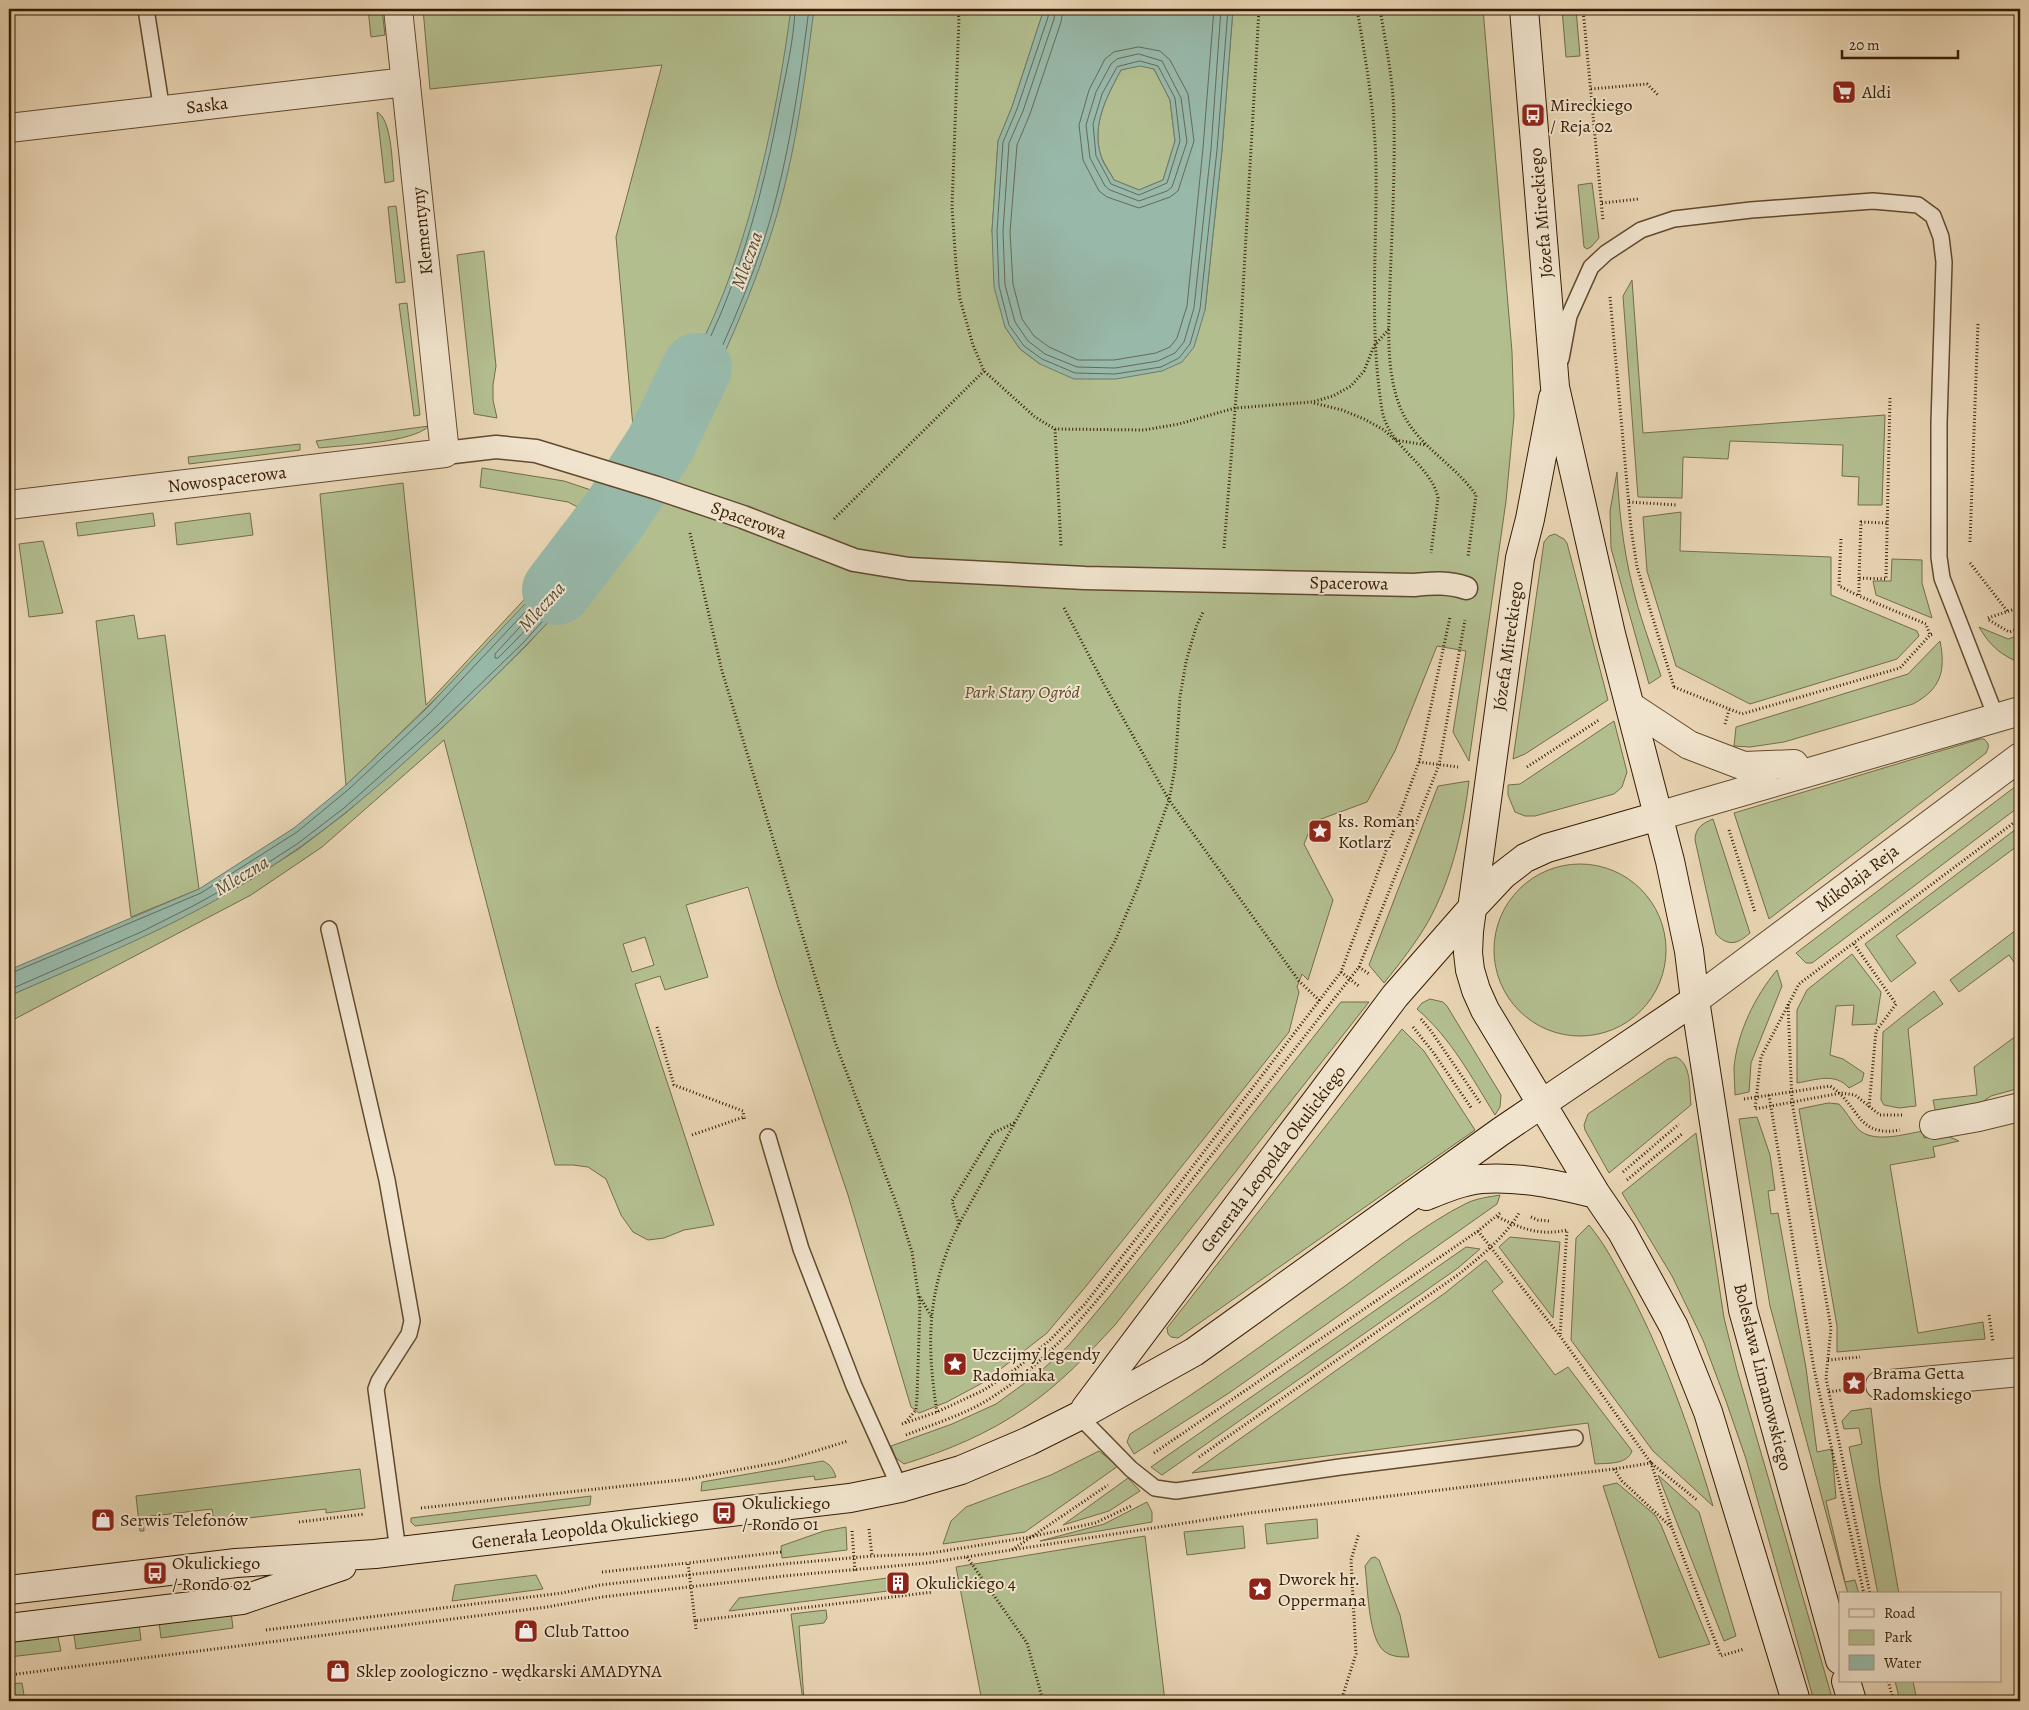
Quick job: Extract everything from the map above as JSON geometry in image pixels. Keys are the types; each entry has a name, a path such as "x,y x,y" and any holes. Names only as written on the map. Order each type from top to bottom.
{"main road":[{"name":"Klementyny","path":"398,9 446,453"},
{"name":"Józefa Mireckiego","path":"1524,9 1556,386 1610,634 1658,816"},
{"name":"Saska","path":"9,128 406,82"},
{"name":"Józefa Mireckiego","path":"1541,1104 1485,1010 1470,970 1468,953 1480,844 1520,558 1530,519 1556,386"},
{"name":"Nowospacerowa","path":"9,505 446,453"},
{"path":"1630,706 1689,745 1744,766 1795,764 1860,757"},
{"path":"1658,816 2008,714"},
{"name":"Mikołaja Reja","path":"1541,1104 1695,1000 2020,757"},
{"name":"Generała Leopolda Okulickiego","path":"1079,1416 1391,1002 1503,875 1525,858 1547,848 1658,816"},
{"name":"Bolesława Limanowskiego","path":"1658,816 1689,951 1743,1310 1839,1656"},
{"path":"1541,1104 1596,1194 1622,1232 1674,1327 1708,1412 1796,1701"},
{"name":"Generała Leopolda Okulickiego","path":"9,1590 236,1563 387,1553 863,1495 900,1488 961,1470 1029,1441 1079,1416 1194,1352 1541,1104"},
{"path":"1934,1125 2020,1107"},
{"path":"1374,1224 1416,1200 1448,1187 1480,1179 1508,1179 1552,1184 1596,1194"},
{"path":"1880,1385 2020,1372"},
{"name":"Generała Leopolda Okulickiego","path":"9,1628 242,1600 387,1553"},
{"path":"1846,1682 1852,1701"}],"street":[{"name":"Spacerowa","path":"446,453 496,447 536,452 657,488 854,560 909,569 1085,578 1460,586"}],"lane":[{"path":"146,9 162,110"},
{"path":"1556,386 1569,316 1591,267 1606,253 1641,230 1674,219 1751,210 1873,201 1918,205 1933,216 1941,237 1944,262 1939,423 1939,558 1942,578 1960,626 2008,714"},
{"path":"329,929 387,1180 412,1321 409,1334 379,1381 376,1389 392,1511 387,1553"},
{"path":"768,1137 801,1249 854,1386 900,1488"},
{"path":"1079,1416 1131,1469 1155,1488 1176,1491 1340,1467 1575,1438"}],"path":[{"path":"957,9 959,18 952,207 960,299 973,345 984,371 1035,417 1055,429 1144,430 1179,424 1235,408 1312,402 1333,396 1351,386 1364,371 1374,346 1389,328"},
{"path":"938,1412 933,1383 931,1316 944,1258 959,1224 1115,941 1138,889 1169,800 1174,768 1180,698 1186,662 1196,627 1222,580 1235,408 1259,9"},
{"path":"1356,9 1369,80 1375,156 1374,346 1383,412 1387,426 1395,440"},
{"path":"878,1438 905,1423 938,1412 984,1390 1017,1368 1050,1340 1084,1305 1341,972 1419,762 1454,597 1465,578 1476,495 1462,478 1418,437 1400,408 1395,388 1389,328 1394,119 1391,79 1380,9"},
{"path":"1583,9 1629,502 1637,567 1674,687 1742,714 1900,668 1930,635 1960,626"},
{"path":"1591,89 1646,84 1658,95"},
{"path":"1970,546 1978,323"},
{"path":"811,543 984,371"},
{"path":"1859,578 1886,579 1890,398"},
{"path":"1312,402 1342,410 1384,430 1395,440 1437,490 1438,498 1426,584"},
{"path":"1055,429 1060,601 1169,800 1299,981 1320,1001"},
{"path":"1395,440 1426,445"},
{"path":"682,497 722,671 835,1042 912,1252 920,1306 916,1410 905,1423"},
{"path":"1629,502 1677,505"},
{"path":"1858,596 1861,522 1887,523"},
{"path":"1841,539 1839,586 1858,596 1926,624 1930,635"},
{"path":"1969,556 1970,563 2008,612"},
{"path":"298,1522 690,1479 780,1462 878,1438 954,1416 997,1394 1060,1342 1089,1311 1359,967 1439,765 1467,606 1460,586"},
{"path":"2020,610 1987,618 2008,632 2020,629"},
{"path":"1526,768 1602,718"},
{"path":"1419,762 1462,768"},
{"path":"1934,1125 1936,1118 1925,1114 1880,1115 1868,1108 1862,1099 1855,1095 1841,1093 1755,1109 1761,1057 1799,984 2020,818"},
{"path":"1728,825 1755,914"},
{"path":"1854,944 1896,1004 1876,1031 1868,1108"},
{"path":"1341,972 1366,991"},
{"path":"1788,1003 1792,1102 1831,1328 1826,1378 1870,1592"},
{"path":"1410,1025 1433,1052 1475,1113"},
{"path":"657,1027 674,1085 743,1111 744,1117"},
{"path":"1769,1095 1769,1106 1814,1369 1864,1592"},
{"path":"959,1224 952,1201 993,1133 1017,1121"},
{"path":"1626,1181 1684,1132"},
{"path":"1011,1550 1498,1217 1526,1230 1556,1233 1567,1230 1560,1336"},
{"path":"1478,1231 1560,1336 1650,1463 1672,1528 1721,1656 1746,1649 1744,1639"},
{"path":"918,1294 931,1316"},
{"path":"9,1675 538,1609 602,1597 784,1576 855,1571 967,1557 1250,1513 1650,1463 1704,1505"},
{"path":"1614,1469 1622,1481 1672,1528"},
{"path":"863,1495 872,1556"},
{"path":"852,1526 855,1571"},
{"path":"1341,1701 1356,1654 1351,1560 1359,1533"},
{"path":"602,1572 781,1552"},
{"path":"967,1557 1027,1643 1044,1701"},
{"path":"688,1563 696,1629"},
{"path":"695,1621 933,1592"},
{"path":"1888,1682 1894,1701"}],"green space":[{"path":"368,9 382,9 385,35 371,37"},
{"name":"Park Stary Ogród","path":"423,9 1044,9 1012,107 998,141 992,231 1005,327 1020,349 1040,364 1205,310 1222,150 1233,9 1483,9 1512,352 1514,416 1506,501 1469,761 1453,732 1466,651 1437,646 1395,751 1367,802 1313,822 1304,844 1333,900 1308,980 1302,974 1297,987 1299,992 1289,1032 1047,1333 984,1382 947,1402 919,1413 911,1407 848,1195 777,984 748,887 686,905 708,977 665,990 660,976 635,984 714,1225 684,1230 664,1238 648,1240 633,1232 621,1215 606,1179 588,1167 555,1165 444,740 322,847 251,895 9,1022 9,996 143,936 252,879 300,848 347,812 442,728 526,646 583,584 631,520 635,449 616,237 662,65 430,89","holes":["645,937 654,965 632,972 623,944"]},
{"path":"1562,9 1576,9 1580,56 1566,57"},
{"path":"1140,65 1154,69 1170,100 1175,141 1163,180 1139,190 1114,180 1101,156 1098,133 1099,122 1106,100 1121,70"},
{"path":"377,112 386,123 392,154 394,181 385,183"},
{"path":"1592,183 1599,238 1587,249 1584,247 1578,185"},
{"path":"396,206 405,282 396,283 388,207"},
{"path":"484,251 496,366 493,400 497,418 474,414 457,255"},
{"path":"1632,280 1643,433 1885,415 1882,505 1858,505 1859,477 1842,476 1843,445 1730,441 1728,459 1683,457 1682,498 1638,497 1623,296"},
{"path":"407,303 420,415 414,416 399,304"},
{"path":"429,426 420,432 394,440 319,448 316,441"},
{"path":"300,444 300,450 189,464 188,457"},
{"path":"482,468 564,481 606,495 599,507 604,510 555,573 505,628 346,785 320,494 403,483 426,705 547,575 593,515 568,502 480,487"},
{"path":"1617,472 1622,528 1629,570 1638,607 1661,676 1649,684 1611,548 1610,511"},
{"path":"1681,512 1680,551 1831,557 1831,595 1917,631 1919,636 1897,659 1750,704 1676,666 1647,571 1643,517"},
{"path":"153,513 155,526 78,536 76,523"},
{"path":"250,513 253,535 177,545 175,523"},
{"path":"1555,534 1567,543 1608,700 1525,754 1513,759 1544,542 1549,536"},
{"path":"43,541 63,613 29,617 19,544"},
{"path":"1892,559 1922,560 1922,583 1932,618 1876,595 1873,581 1891,581"},
{"path":"134,615 138,639 165,635 199,889 131,917 96,621"},
{"path":"1979,627 2008,639 2020,635 2020,663 1996,649"},
{"path":"1940,641 1942,661 1939,678 1930,692 1913,704 1784,742 1750,747 1734,746 1736,727 1908,674"},
{"path":"1614,721 1627,772 1622,787 1614,794 1535,816 1525,816 1515,812 1508,795 1508,785 1520,784"},
{"path":"1984,739 1988,744 1986,753 1769,919 1734,813"},
{"path":"1469,781 1460,835 1450,870 1437,904 1408,953 1384,983 1369,965 1438,786"},
{"path":"2020,783 2020,806 1812,963 1806,963 1796,953"},
{"path":"1713,819 1750,933 1733,943 1725,941 1716,934 1695,840 1696,832 1700,826"},
{"path":"2020,826 2020,844 1896,936 1916,963 1891,982 1865,944"},
{"path":"1580,864 1597,866 1613,871 1641,889 1659,917 1664,933 1666,950 1664,967 1659,983 1641,1011 1613,1029 1597,1034 1580,1036 1563,1034 1547,1029 1519,1011 1501,983 1496,967 1494,950 1496,933 1501,917 1519,889 1547,871 1563,866"},
{"path":"2020,927 2020,964 2016,965 2009,955 1959,992 1950,980"},
{"path":"1852,954 1881,992 1876,1024 1852,1025 1854,1005 1836,1006 1830,1055 1843,1059 1864,1073 1862,1081 1849,1088 1838,1080 1825,1078 1797,1083 1797,1010 1807,990"},
{"path":"1777,970 1782,986 1751,1063 1749,1092 1735,1095 1734,1068 1743,1028 1761,991"},
{"path":"1934,991 1943,1004 1908,1029 1916,1106 1899,1108 1884,1105 1881,1100 1883,1032"},
{"path":"1430,999 1443,1002 1447,1006 1501,1095 1500,1107 1495,1115 1451,1046 1417,1009 1422,1003"},
{"path":"1341,1002 1369,1002 1115,1325 1083,1358 1061,1380 1037,1399 982,1434 904,1464 896,1458 891,1446 952,1424 996,1404 1040,1372 1069,1345 1109,1297"},
{"path":"1402,1029 1424,1051 1475,1130 1178,1338 1171,1337 1168,1334 1167,1328"},
{"path":"2020,1033 2020,1088 1991,1096 1978,1105 1936,1114 1933,1100 1977,1095 1974,1067"},
{"path":"1676,1057 1685,1065 1687,1071 1691,1105 1609,1173 1585,1130 1584,1125 1588,1114 1668,1059"},
{"path":"1828,1103 1839,1104 1864,1134 1889,1137 1923,1131 1924,1138 1945,1135 1959,1141 1933,1147 1935,1157 1890,1165 1918,1333 1983,1322 1985,1339 1837,1352 1837,1326 1799,1109"},
{"path":"1757,1117 1770,1155 1775,1190 1768,1191 1771,1214 1778,1213 1806,1368 1817,1452 1832,1449 1836,1498 1826,1501 1845,1582 1855,1580 1858,1592 1847,1592 1770,1306 1739,1119"},
{"path":"1696,1133 1724,1318 1737,1370 1833,1701 1814,1701 1746,1459 1703,1340 1672,1276 1622,1193"},
{"path":"1500,1195 1497,1204 1229,1393 1134,1454 1127,1442 1130,1434 1212,1381 1404,1242 1436,1221 1471,1201"},
{"path":"1589,1225 1600,1240 1629,1290 1666,1369 1713,1506 1653,1451 1571,1340 1576,1238"},
{"path":"1510,1237 1560,1242 1553,1318 1499,1247"},
{"path":"1466,1247 1480,1249 1458,1268 1162,1475 1151,1467"},
{"path":"1486,1260 1503,1282 1492,1291 1555,1375 1568,1367 1632,1451 1626,1459 1595,1464 1588,1423 1192,1473 1445,1293"},
{"path":"1871,1408 1880,1485 1899,1592 1878,1592 1849,1447 1862,1444 1859,1428 1844,1429 1842,1421 1851,1411"},
{"path":"1099,1451 1118,1466 1025,1532 943,1544 951,1521 966,1507 1051,1475"},
{"path":"823,1461 828,1464 836,1477 815,1480 814,1476 701,1491 702,1482"},
{"path":"360,1469 365,1508 326,1513 326,1509 214,1522 212,1509 143,1517 144,1531 140,1531 136,1496"},
{"path":"1658,1475 1699,1512 1736,1636 1724,1641"},
{"path":"1128,1478 1140,1491 1109,1511 1063,1525"},
{"path":"1617,1483 1655,1515 1661,1525 1710,1644 1659,1658 1603,1486"},
{"path":"591,1496 590,1505 415,1526 411,1522 411,1518"},
{"path":"1147,1502 1152,1512 1152,1522 1040,1541 1104,1524"},
{"path":"1317,1519 1318,1538 1267,1544 1265,1524"},
{"path":"1243,1526 1245,1548 1187,1555 1184,1532"},
{"path":"846,1527 847,1550 782,1558 781,1546 824,1531"},
{"path":"1145,1536 1165,1701 982,1701 956,1567"},
{"path":"1375,1557 1379,1560 1400,1615 1409,1657 1389,1654 1383,1650 1374,1634 1365,1566 1371,1558"},
{"path":"536,1575 543,1589 452,1601 455,1585"},
{"path":"887,1578 888,1591 729,1611 739,1598"},
{"path":"826,1610 827,1618 824,1623 799,1626 803,1701 791,1614"},
{"path":"231,1612 233,1628 161,1638 159,1622"},
{"path":"139,1624 141,1640 76,1649 74,1635 77,1632"},
{"path":"55,1635 58,1637 61,1651 9,1657 9,1640"},
{"path":"1895,1682 1913,1682 1917,1701 1900,1701"},
{"path":"22,1683 25,1701 9,1701 9,1684"}],"water":[{"path":"791,9 814,9 802,97 785,185 768,243 748,299 712,381 673,461 643,451 706,333 736,258 757,188 773,117"},
{"path":"1044,9 1233,9 1222,150 1205,310 1194,347 1182,362 1162,371 1116,379 1074,379 1040,364 1020,349 1005,327 994,287 992,231 998,141 1012,107","holes":["1140,66 1154,69 1170,100 1175,141 1163,180 1139,190 1114,180 1105,165 1098,144 1099,122 1106,100 1121,70"]},
{"path":"604,510 631,520 596,568 517,655 396,770 341,816 283,859 194,912 9,996 9,970 199,889 294,828 346,785 426,709 556,571"}],"waterway":[{"name":"Mleczna","path":"557,590 615,514 660,445 697,368"}],"place":[{"name":"Aldi","path":"1844,92"},
{"name":"Mireckiego / Reja 02","path":"1533,115"},
{"name":"ks. Roman Kotlarz","path":"1320,831"},
{"name":"Uczcijmy legendy Radomiaka","path":"955,1364"},
{"name":"Brama Getta Radomskiego","path":"1854,1383"},
{"name":"Okulickiego / Rondo 01","path":"724,1513"},
{"name":"Serwis Telefonów","path":"103,1520"},
{"name":"Okulickiego / Rondo 02","path":"155,1573"},
{"name":"Okulickiego 4","path":"898,1583"},
{"name":"Dworek hr. Oppermana","path":"1260,1589"},
{"name":"Club Tattoo","path":"526,1631"},
{"name":"Sklep zoologiczno - wędkarski AMADYNA","path":"338,1671"}]}
